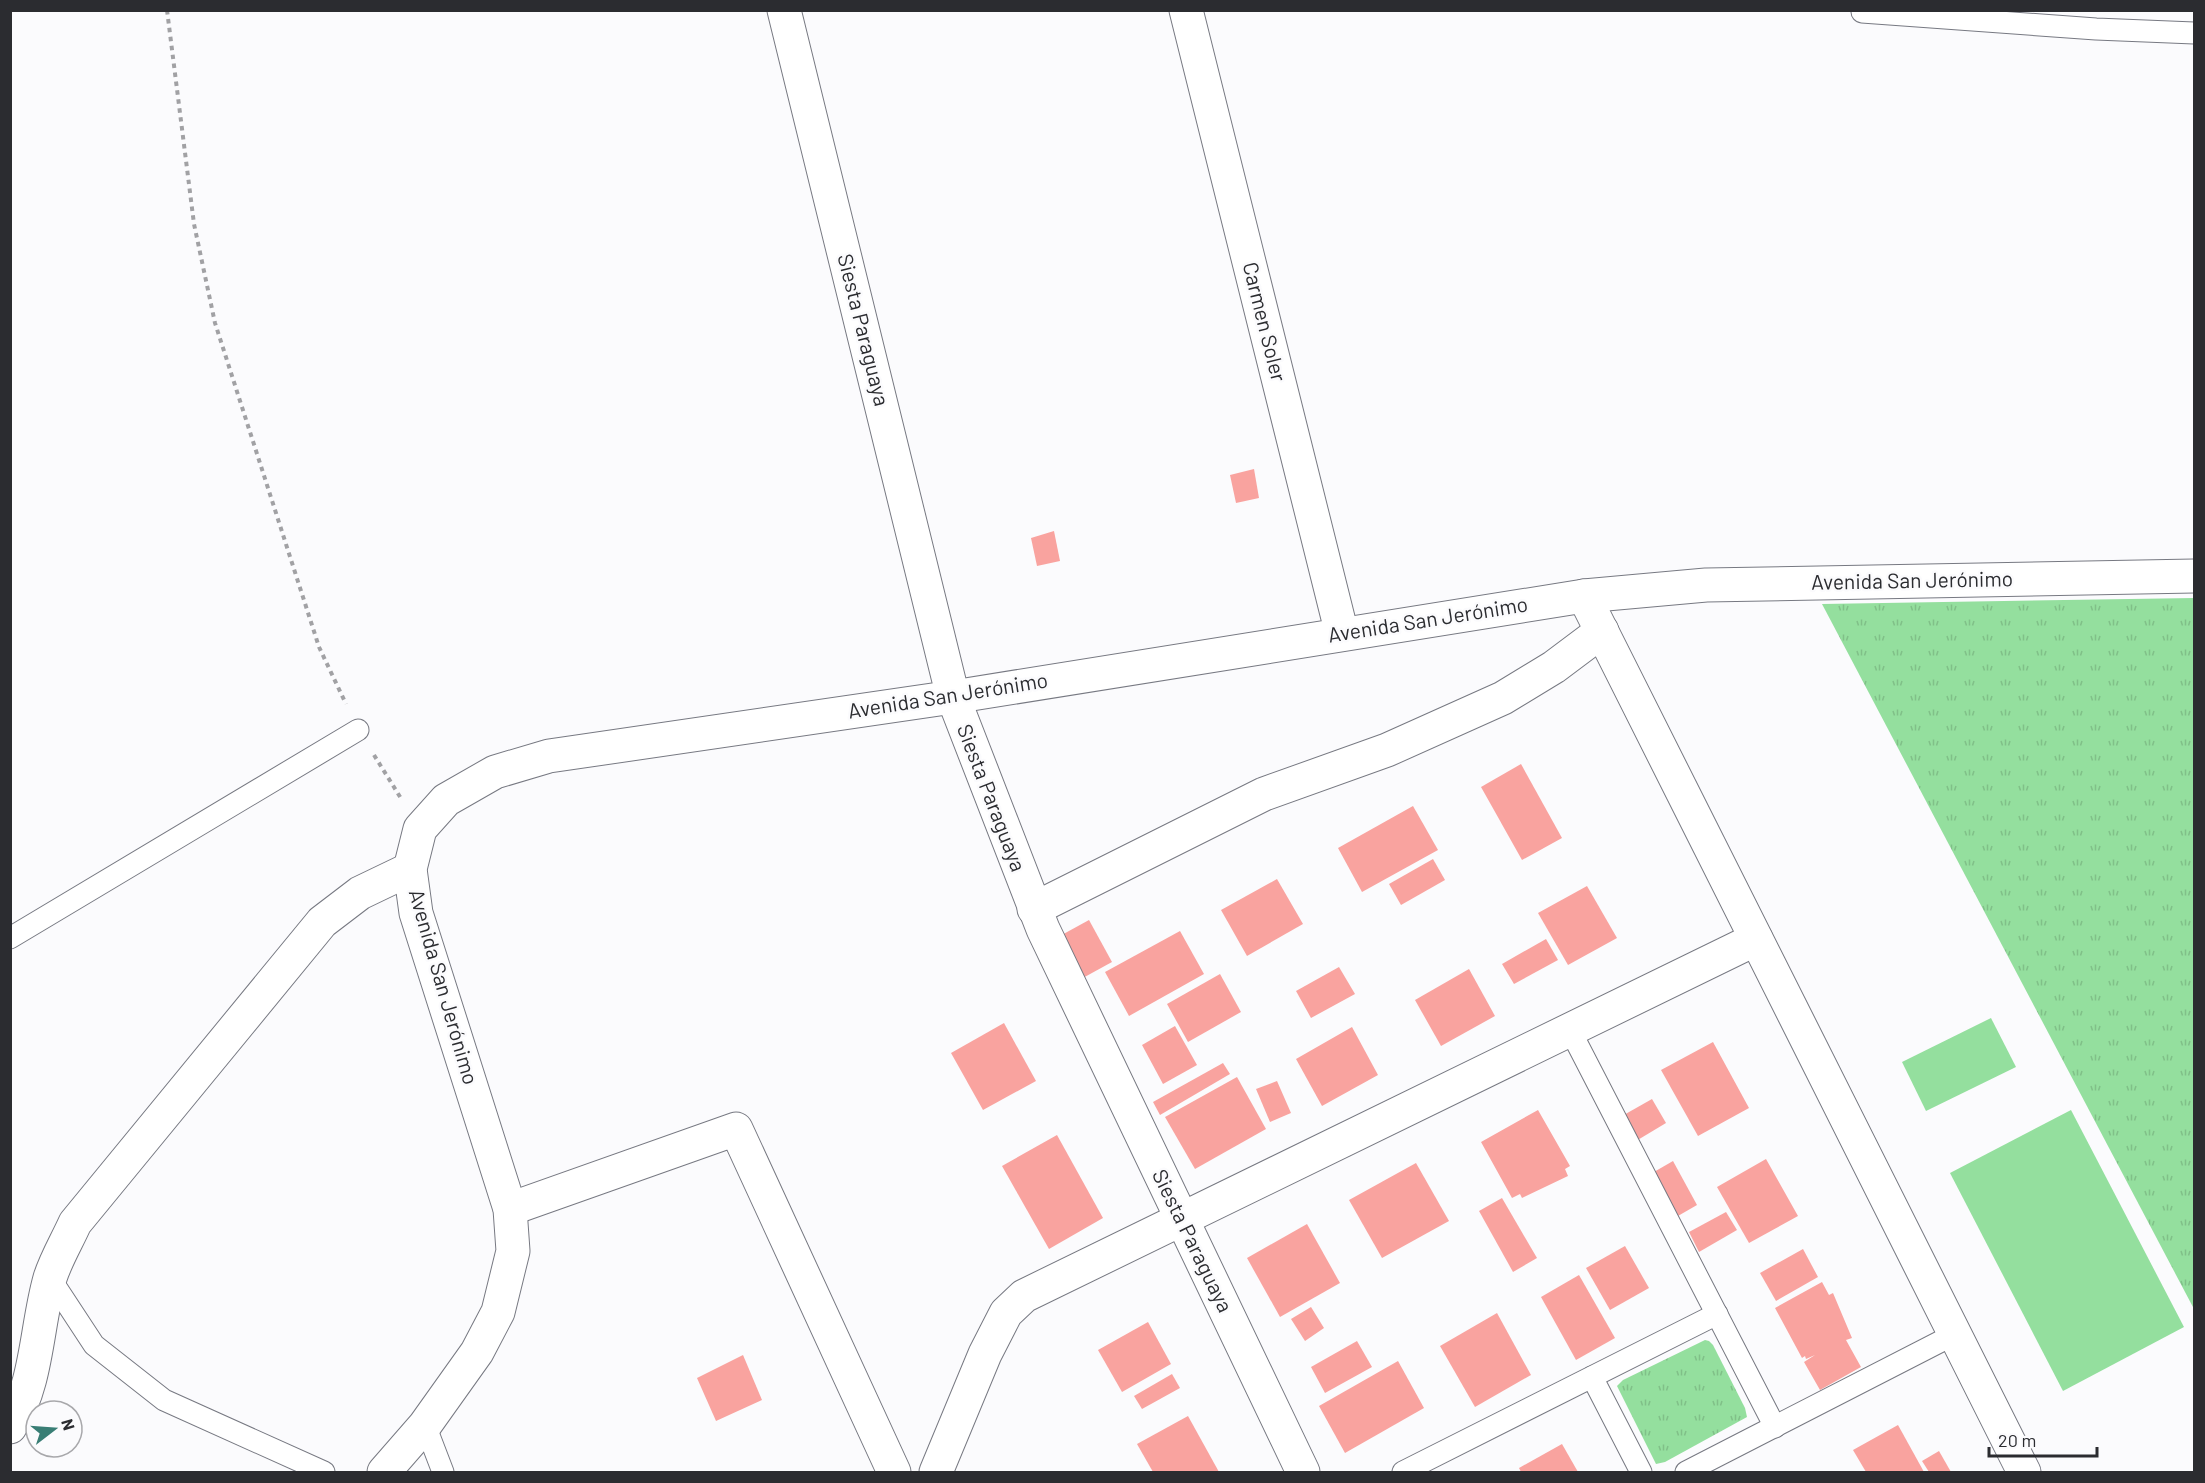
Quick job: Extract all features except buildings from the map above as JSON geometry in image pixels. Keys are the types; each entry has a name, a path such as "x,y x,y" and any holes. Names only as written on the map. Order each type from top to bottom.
{"street":[{"name":"Siesta Paraguaya","path":"784,10 953,697 1034,909 1303,1473"},
{"name":"Carmen Soler","path":"1186,10 1342,634"},
{"name":"Avenida San Jerónimo","path":"384,1473 425,1425 477,1352 498,1312 513,1251 510,1209 416,913 410,869 420,829 446,800 495,772 549,756 953,697 1584,596 1706,585 2194,576"},
{"path":"1584,596 2024,1473"},
{"path":"1034,909 1264,794 1387,750 1503,698 1554,667 1602,631"},
{"path":"10,1427 17,1417 34,1363 50,1278 75,1223 322,922 360,893 410,869"},
{"path":"936,1473 985,1354 1006,1313 1024,1296 1756,939"},
{"path":"510,1209 736,1129 894,1473"}],"lane":[{"path":"1862,12 2096,29 2194,33"},
{"path":"10,938 358,730"},
{"path":"1570,1030 1775,1427"},
{"path":"50,1278 94,1345 164,1400 324,1473"},
{"path":"1403,1473 1717,1314"},
{"path":"1686,1473 1955,1334"},
{"path":"1592,1377 1641,1473"},
{"path":"425,1425 443,1473"}],"path":[{"path":"167,10 194,224 215,323 320,647 358,730 420,829"}],"green space":[{"path":"2194,598 2194,1309 1822,604"},
{"path":"1991,1018 2016,1067 1926,1111 1902,1062"},
{"path":"2071,1110 2184,1327 2063,1391 1950,1173"},
{"path":"1705,1340 1713,1345 1745,1408 1747,1417 1665,1462 1656,1464 1617,1386 1623,1380"}]}
